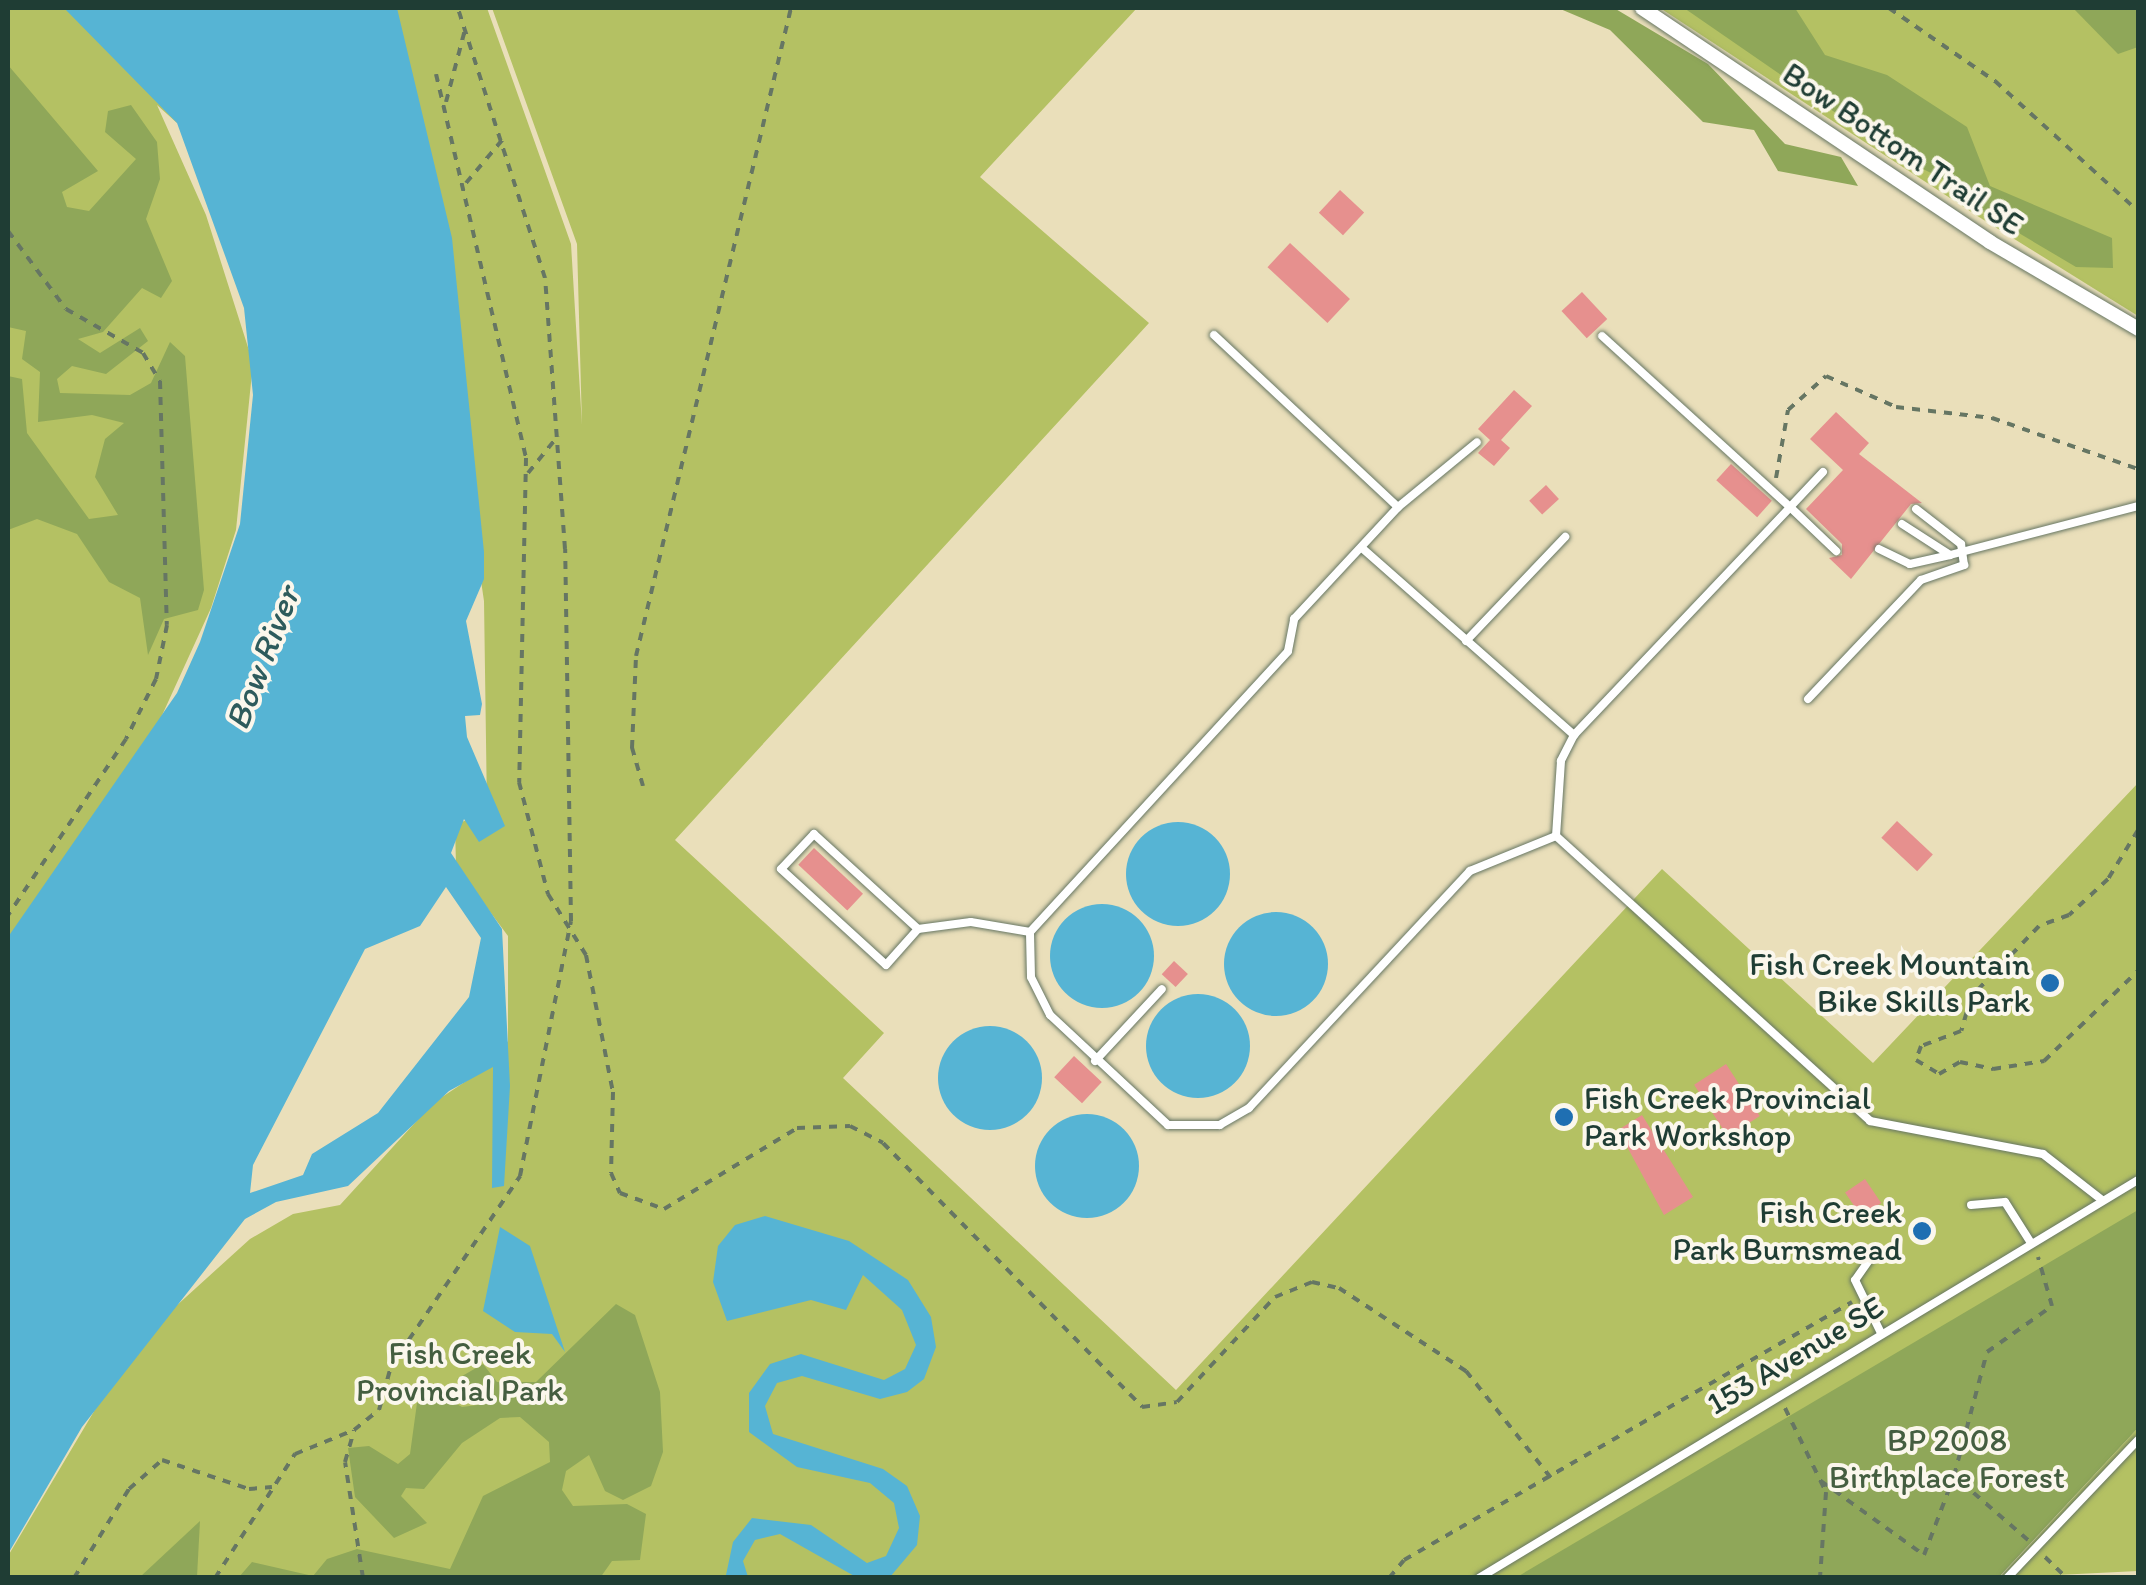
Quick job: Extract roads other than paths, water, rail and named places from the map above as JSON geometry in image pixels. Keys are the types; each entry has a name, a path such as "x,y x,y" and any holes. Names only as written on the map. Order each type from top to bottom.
{"street":[{"name":"Bow Bottom Trail SE","path":"1642,8 1990,242 2138,329"}],"lane":[{"path":"1214,336 1398,507"},
{"path":"1602,336 1836,551"},
{"path":"1476,442 1398,507 1294,619 1288,651 1030,932 1038,996 1095,1060 1168,1125 1220,1125 1249,1108 1470,871 1556,836"},
{"path":"1556,836 1561,761 1574,736 1823,472"},
{"path":"1878,549 1910,564 1962,554 2138,506"},
{"path":"1808,699 1920,580 1964,565 1962,554 1916,510"},
{"path":"1902,524 1950,555"},
{"path":"1466,641 1565,537"},
{"path":"1362,548 1574,736"},
{"path":"918,929 814,834 781,868 886,965 918,929 971,922 1030,932"},
{"path":"1556,836 1870,1121 2020,1146 2079,1174 2102,1200"},
{"path":"1095,1060 1162,989"},
{"name":"153 Avenue SE","path":"1480,1578 2138,1180"},
{"path":"1971,1205 2005,1202 2031,1243"},
{"path":"1872,1256 1858,1270 1860,1297 1881,1333"},
{"path":"2007,1578 2138,1440"}],"water":[{"name":"Bow River","path":"64,8 397,8 452,238 484,552 484,579 466,621 482,704 480,715 465,716 467,737 505,826 479,842 464,819 451,853 502,929 510,1086 504,1186 492,1188 493,1067 449,1091 348,1186 276,1202 245,1219 82,1427 8,1554 8,937 177,693 200,642 240,524 253,395 244,308 177,123","holes":["446,887 481,938 469,997 378,1113 312,1154 303,1175 250,1193 253,1165 365,949 420,926"]},
{"path":"1178,822 1198,826 1215,837 1226,854 1230,874 1226,894 1215,911 1198,922 1178,926 1158,922 1141,911 1130,894 1126,874 1130,854 1141,837 1158,826"},
{"path":"1102,904 1122,908 1139,919 1150,936 1154,956 1150,976 1139,993 1122,1004 1102,1008 1082,1004 1065,993 1054,976 1050,956 1054,936 1065,919 1082,908"},
{"path":"1276,912 1296,916 1313,927 1324,944 1328,964 1324,984 1313,1001 1296,1012 1276,1016 1256,1012 1239,1001 1228,984 1224,964 1228,944 1239,927 1256,916"},
{"path":"1198,994 1218,998 1235,1009 1246,1026 1250,1046 1246,1066 1235,1083 1218,1094 1198,1098 1178,1094 1161,1083 1150,1066 1146,1046 1150,1026 1161,1009 1178,998"},
{"path":"990,1026 1010,1030 1027,1041 1038,1058 1042,1078 1038,1098 1027,1115 1010,1126 990,1130 970,1126 953,1115 942,1098 938,1078 942,1058 953,1041 970,1030"},
{"path":"1087,1114 1107,1118 1124,1129 1135,1146 1139,1166 1135,1186 1124,1203 1107,1214 1087,1218 1067,1214 1050,1203 1039,1186 1035,1166 1039,1146 1050,1129 1067,1118"},
{"path":"765,1216 849,1241 908,1280 931,1317 936,1347 924,1379 907,1392 880,1399 802,1376 777,1383 765,1406 773,1434 883,1469 907,1486 920,1516 917,1545 890,1577 856,1577 780,1534 755,1540 743,1561 748,1577 726,1575 733,1542 752,1518 811,1525 867,1563 886,1556 899,1528 894,1503 870,1483 797,1467 749,1432 749,1393 770,1364 801,1354 884,1380 905,1369 916,1345 902,1310 863,1275 846,1310 811,1300 727,1321 713,1282 718,1246 735,1225"},
{"path":"500,1227 530,1246 565,1352 552,1334 515,1332 483,1311"}],"place":[{"name":"Fish Creek Mountain Bike Skills Park","path":"2050,983"},
{"name":"Fish Creek Provincial Park Workshop","path":"1564,1117"},
{"name":"Fish Creek Park Burnsmead","path":"1922,1231"}],"park label":[{"name":"Fish Creek Provincial Park","path":"460,1372"},
{"name":"BP 2008 Birthplace Forest","path":"1947,1460"}]}
